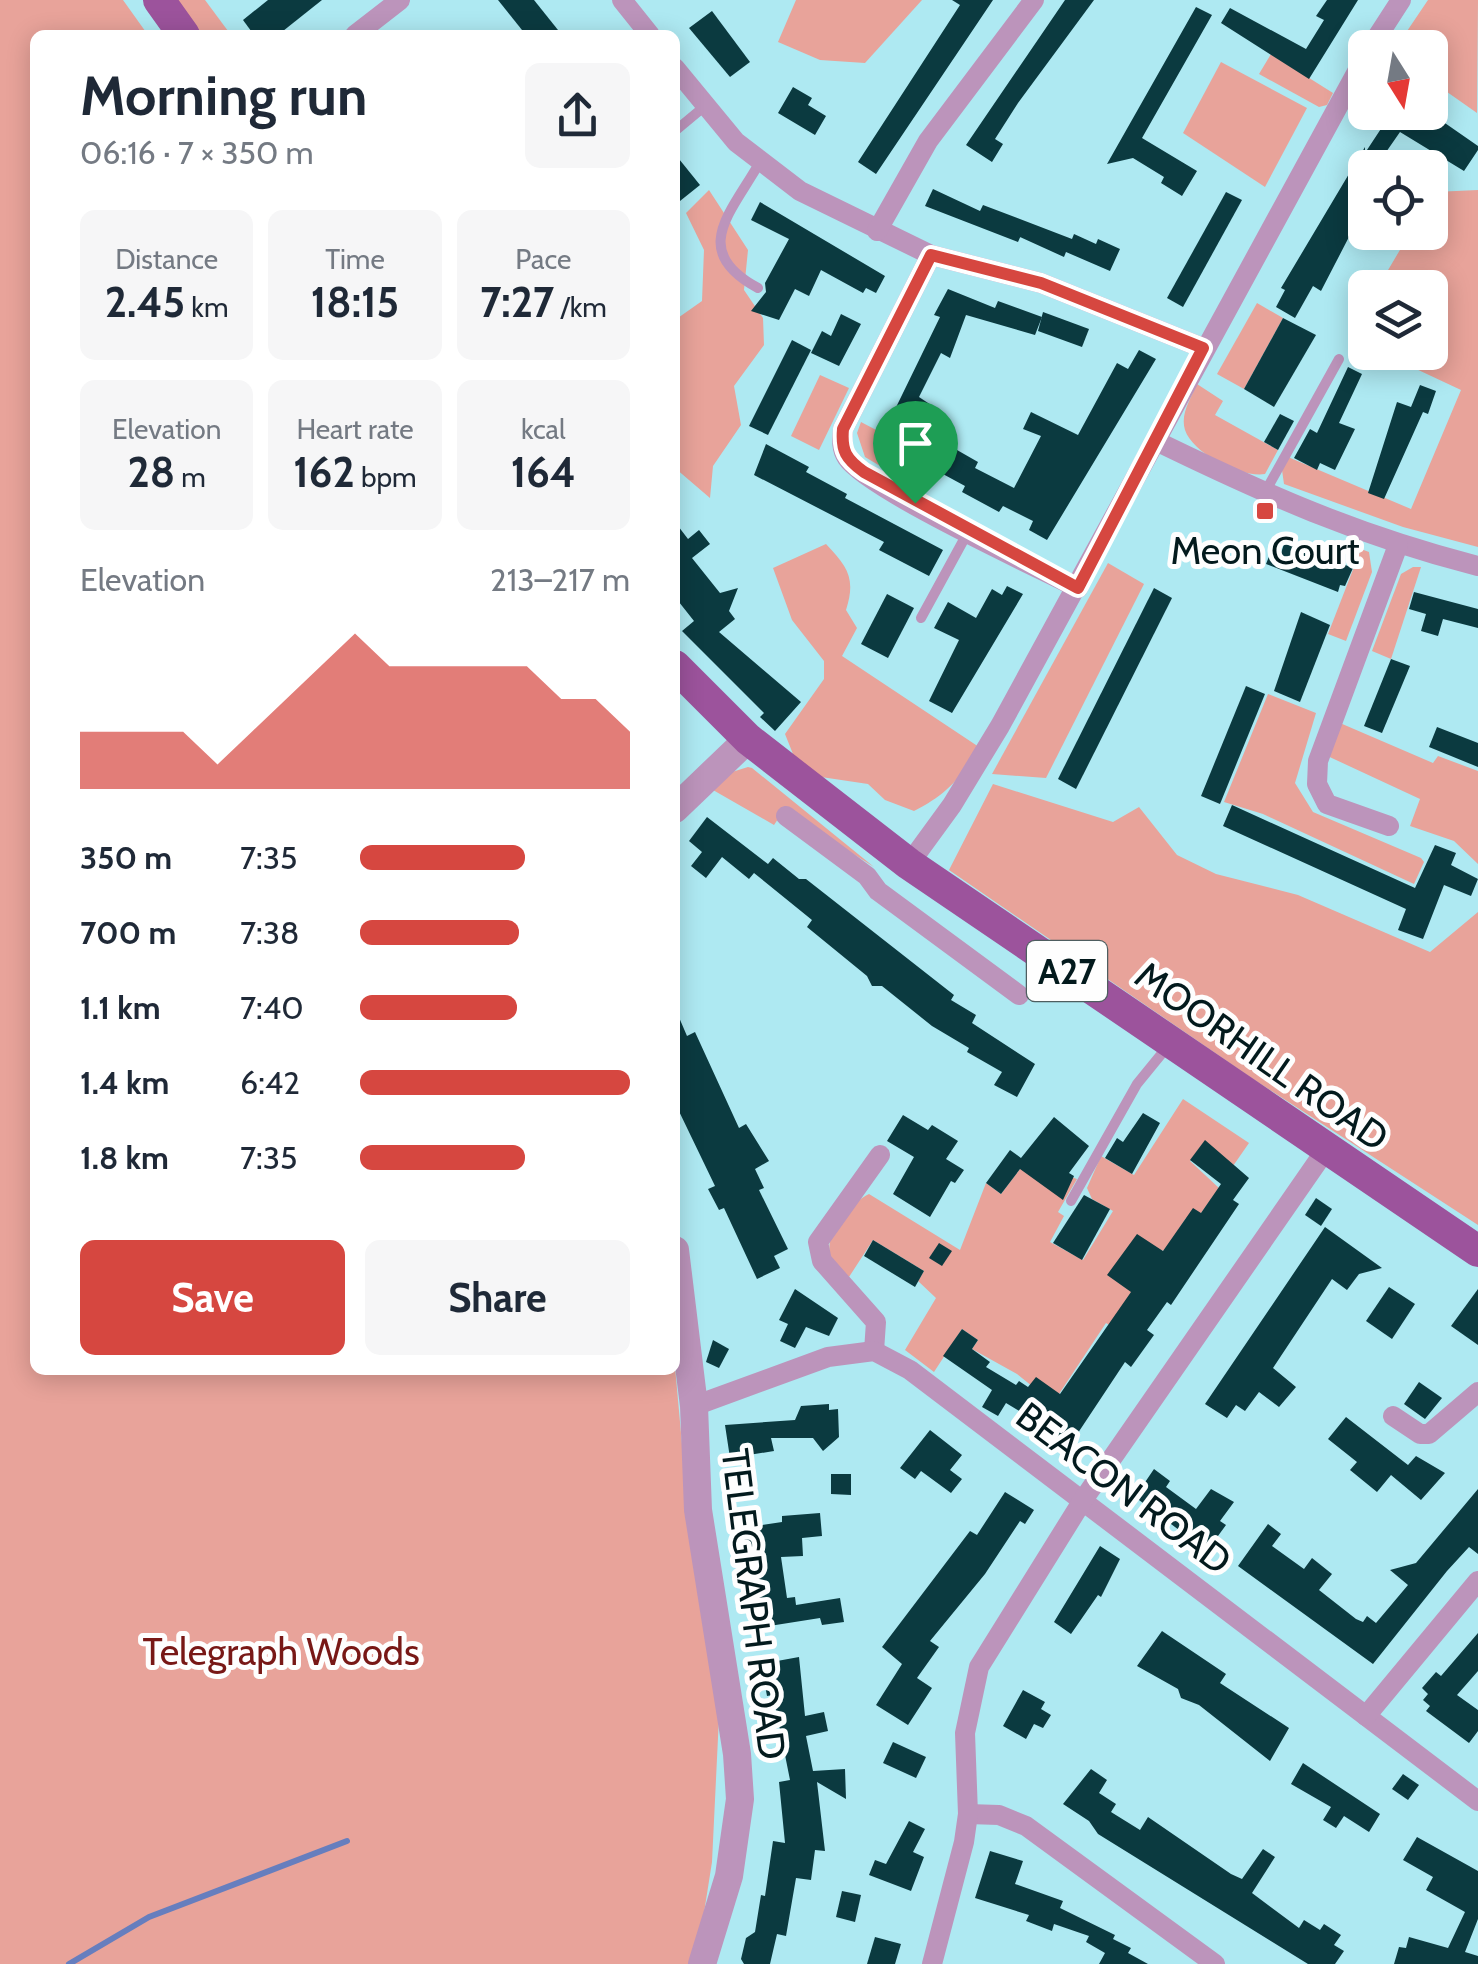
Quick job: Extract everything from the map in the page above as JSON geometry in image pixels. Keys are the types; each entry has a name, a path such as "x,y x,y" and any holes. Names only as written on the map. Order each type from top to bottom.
{"main road":[{"path":"159,0 180,30"},
{"name":"MOORHILL ROAD","path":"680,671 748,739 905,862 1478,1252"}],"street":[{"path":"362,30 400,0"},
{"path":"622,0 646,30"},
{"path":"877,231 928,141 1034,0"},
{"path":"1382,30 1401,0"},
{"path":"680,74 736,142 800,191 931,255 1041,283 1203,348"},
{"path":"878,891 962,790 1078,588 1203,348 1348,87"},
{"path":"931,255 843,429 842,446 848,461 968,532 1078,588"},
{"path":"1156,440 1264,494 1398,545 1478,566"},
{"path":"1389,826 1328,804 1317,784 1318,761 1398,545"},
{"path":"680,803 748,739"},
{"path":"786,816 867,876 878,891 1019,996"},
{"path":"932,1964 968,1814 965,1733 978,1667 1083,1500 1325,1151"},
{"path":"694,1406 828,1357 874,1350 876,1322 822,1260 818,1242 880,1155"},
{"name":"TELEGRAPH ROAD","path":"680,1291 694,1406 698,1510 737,1754 740,1800 730,1876 702,1964"},
{"name":"BEACON ROAD","path":"874,1350 910,1370 1478,1802"},
{"path":"1393,1416 1420,1434 1429,1434 1478,1392"},
{"path":"1366,1716 1478,1581"},
{"path":"968,1814 999,1815 1026,1826 1216,1964"}],"lane":[{"path":"680,127 705,106"},
{"path":"758,288 731,274 719,248 722,227 760,161"},
{"path":"1264,494 1338,359"},
{"path":"921,618 968,532"},
{"path":"1071,1201 1137,1084 1171,1041"}],"green space":[{"name":"Telegraph Woods","path":"0,0 123,0 144,30 30,30 30,1375 676,1375 687,1499 719,1717 712,1862 700,1938 689,1964 0,1964"},
{"path":"173,0 205,0 227,30 194,30"},
{"path":"796,0 922,0 865,63 820,60 778,42"},
{"path":"1428,0 1478,0 1477,113 1448,93 1448,30 1408,30"},
{"path":"1271,54 1333,93 1327,105 1319,107 1259,74"},
{"path":"1221,62 1307,108 1265,187 1183,133"},
{"path":"709,190 748,250 744,290 763,318 764,345 734,386 741,425 713,466 710,498 680,472 680,316 702,301 704,250 686,213"},
{"path":"1478,190 1478,547 1403,527 1284,484 1282,470 1288,457 1411,509 1461,390 1418,370 1448,370 1448,270 1388,270 1400,250 1448,250 1448,191"},
{"path":"1257,303 1283,318 1244,389 1217,374"},
{"path":"820,375 849,388 819,450 791,436"},
{"path":"1197,384 1223,401 1215,415 1278,450 1265,474 1244,472 1219,462 1190,439 1184,418"},
{"path":"861,422 899,442 897,447 928,466 917,488 865,457 857,433"},
{"path":"826,544 848,574 846,610 857,628 842,656 979,747 952,785 914,811 885,800 868,784 801,774 785,734 824,679 824,661 792,620 773,568"},
{"path":"1361,549 1369,552 1372,572 1346,641 1328,634"},
{"path":"1108,563 1144,584 1046,778 992,774"},
{"path":"1421,567 1391,659 1372,651 1401,574"},
{"path":"1268,694 1316,713 1295,783 1313,812 1421,858 1424,862 1414,884 1263,814 1224,802"},
{"path":"1333,720 1433,763 1438,756 1478,771 1478,864 1454,841 1410,826 1420,799 1321,753"},
{"path":"748,767 874,867 784,810 774,825 713,790 732,772"},
{"path":"993,784 1113,822 1139,807 1177,855 1216,874 1298,895 1430,952 1478,912 1478,1225 1253,1079 949,870"},
{"path":"1183,1099 1249,1143 1233,1166 1205,1141 1190,1161 1219,1188 1194,1223 1186,1218 1179,1229 1186,1234 1171,1256 1163,1250 1136,1281 1116,1329 1106,1323 1053,1403 1017,1374 972,1349 978,1340 962,1329 934,1372 905,1350 936,1298 918,1281 924,1271 873,1240 849,1277 832,1260 830,1241 839,1221 869,1194 960,1250 986,1183 1001,1194 1026,1161 1077,1179 1058,1212 1064,1216 1050,1242 1083,1260 1113,1211 1092,1199 1087,1188 1101,1156 1134,1175"}],"building":[{"path":"268,0 322,0 284,30 250,30 243,20"},
{"path":"498,0 534,0 558,30 522,30"},
{"path":"952,0 993,0 876,174 858,162 960,5"},
{"path":"1065,0 1094,0 995,139 1003,144 992,162 966,145"},
{"path":"1327,0 1358,0 1309,79 1221,23 1230,8 1306,49 1324,20 1316,16"},
{"path":"1196,7 1212,15 1142,138 1197,171 1182,196 1161,183 1164,177 1133,158 1107,164"},
{"path":"712,11 750,62 730,77 689,28"},
{"path":"793,87 812,98 808,105 826,116 815,135 778,113"},
{"path":"1448,125 1478,146 1464,171 1448,161 1448,150 1430,150 1400,132 1388,150 1367,150 1380,130 1448,130"},
{"path":"680,160 700,185 680,201"},
{"path":"1348,176 1348,239 1321,291 1313,286 1295,318 1276,307 1285,290 1281,288"},
{"path":"933,189 980,211 983,205 1072,239 1074,234 1096,244 1098,239 1120,249 1110,271 1066,252 1064,257 1020,237 1018,242 925,206"},
{"path":"1226,192 1242,200 1183,307 1167,298"},
{"path":"760,202 885,276 876,293 866,288 863,293 821,270 809,296 795,289 779,320 751,311 766,292 765,283 789,239 751,220"},
{"path":"948,289 995,308 998,301 1042,317 1035,335 966,315 950,358 941,353 919,397 931,405 922,424 911,418 899,442 883,434 940,317 934,315"},
{"path":"1043,312 1089,329 1082,347 1038,331"},
{"path":"841,314 861,324 839,366 811,353 822,331 831,336"},
{"path":"1283,318 1316,335 1274,407 1244,389"},
{"path":"792,340 811,350 768,435 749,426"},
{"path":"1139,350 1156,359 1047,540 1029,530 1033,521 1003,506 999,512 962,492 965,486 930,467 943,442 978,462 975,468 1014,488 1041,436 1023,429 1031,412 1078,435 1117,363 1128,369"},
{"path":"1348,367 1362,374 1339,423 1355,429 1335,470 1320,463 1317,470 1294,458 1310,429 1317,433"},
{"path":"1420,385 1436,391 1428,414 1423,412 1384,499 1368,493 1397,402 1411,407"},
{"path":"1280,414 1294,421 1278,450 1264,442"},
{"path":"766,444 809,467 806,472 847,494 845,498 943,550 929,576 879,550 884,542 754,475"},
{"path":"680,529 688,539 699,530 710,544 692,558 720,593 738,588 729,611 735,619 719,632 801,702 775,731 760,717 764,713 682,631 694,621 680,603"},
{"path":"1285,541 1353,568 1345,586 1340,585 1338,592 1266,564 1272,549 1281,553"},
{"path":"1007,586 1023,594 952,713 929,701 959,640 934,628 948,602 976,618 992,589 1002,595"},
{"path":"1154,588 1172,598 1076,789 1058,779"},
{"path":"1414,592 1478,609 1478,628 1443,619 1438,636 1421,631 1426,614 1409,609"},
{"path":"887,594 914,608 888,658 861,644"},
{"path":"1301,612 1330,625 1300,702 1274,691"},
{"path":"1391,659 1410,666 1382,733 1364,726"},
{"path":"1246,686 1265,694 1220,804 1201,796"},
{"path":"1437,727 1478,743 1478,767 1429,747"},
{"path":"1232,805 1415,888 1435,845 1456,853 1451,865 1478,879 1471,896 1444,885 1423,939 1398,930 1406,909 1223,826"},
{"path":"707,817 768,864 773,858 799,879 806,879 954,995 951,1000 976,1015 972,1023 1035,1064 1017,1097 994,1085 1002,1072 967,1052 969,1048 932,1026 882,986 872,986 867,976 807,927 812,920 754,873 749,879 722,857 706,878 691,866 702,852 689,841"},
{"path":"680,1020 687,1036 695,1032 739,1128 746,1124 769,1161 755,1169 764,1188 759,1190 788,1249 774,1256 780,1268 757,1279 724,1208 719,1210 708,1189 715,1186 680,1113"},
{"path":"1143,1113 1160,1123 1132,1174 1105,1158 1117,1138 1123,1142"},
{"path":"903,1115 928,1130 932,1125 958,1141 946,1159 964,1170 955,1183 951,1181 930,1217 893,1194 914,1157 887,1141"},
{"path":"1054,1117 1089,1146 1069,1173 1074,1176 1063,1200 1020,1169 1001,1194 986,1183 1010,1150 1021,1158"},
{"path":"1205,1140 1249,1178 1233,1200 1239,1204 1171,1305 1167,1302 1147,1330 1154,1335 1131,1367 1125,1362 1066,1451 1030,1425 1034,1420 1006,1403 998,1416 982,1407 992,1390 943,1356 962,1329 978,1340 972,1349 990,1362 986,1367 1016,1385 1019,1381 1028,1387 1036,1377 1060,1394 1131,1292 1107,1275 1137,1234 1163,1251 1193,1208 1201,1213 1221,1184 1190,1160"},
{"path":"1084,1195 1110,1209 1082,1260 1053,1243"},
{"path":"1316,1198 1332,1209 1321,1226 1305,1215"},
{"path":"1325,1227 1382,1268 1359,1274 1347,1290 1332,1279 1273,1368 1296,1387 1279,1407 1259,1392 1245,1411 1236,1405 1227,1418 1205,1404"},
{"path":"873,1240 924,1271 915,1287 864,1256"},
{"path":"939,1243 952,1251 942,1266 929,1258"},
{"path":"1389,1287 1415,1304 1392,1339 1366,1321"},
{"path":"795,1289 838,1318 829,1336 806,1327 795,1348 780,1341 788,1324 779,1320"},
{"path":"1478,1289 1478,1345 1451,1326"},
{"path":"713,1340 729,1349 719,1368 706,1362"},
{"path":"1419,1382 1442,1398 1425,1419 1404,1404"},
{"path":"829,1404 829,1410 838,1409 839,1437 823,1451 813,1438 771,1438 774,1451 730,1458 725,1425 795,1420 801,1406"},
{"path":"1346,1417 1408,1465 1416,1456 1445,1473 1421,1500 1391,1475 1377,1492 1350,1470 1357,1462 1328,1439"},
{"path":"930,1430 962,1455 950,1470 962,1479 951,1493 921,1471 915,1479 900,1468"},
{"path":"1154,1469 1170,1481 1166,1487 1196,1509 1211,1489 1234,1502 1220,1521 1226,1525 1207,1551 1135,1497"},
{"path":"831,1474 851,1474 851,1495 831,1494"},
{"path":"1478,1489 1478,1554 1469,1547 1373,1664 1238,1566 1268,1524 1281,1534 1272,1546 1304,1569 1312,1558 1332,1574 1319,1590 1356,1619 1363,1622 1367,1616 1376,1623 1408,1585 1390,1570 1416,1563"},
{"path":"1005,1492 1034,1510 1025,1524 1020,1521 985,1574 930,1641 939,1647 917,1678 932,1688 908,1725 876,1705 902,1664 882,1647 970,1531 977,1535"},
{"path":"820,1513 822,1536 802,1538 803,1556 781,1557 787,1598 795,1597 796,1605 840,1598 844,1622 822,1625 820,1618 763,1627 753,1559 744,1560 742,1528 782,1522 782,1516"},
{"path":"1100,1546 1120,1559 1101,1597 1098,1595 1071,1634 1054,1622"},
{"path":"1162,1631 1226,1674 1220,1683 1289,1728 1270,1761 1199,1705 1181,1698 1178,1689 1137,1666"},
{"path":"1478,1633 1478,1671 1457,1695 1478,1710 1478,1731 1469,1743 1426,1711 1430,1706 1423,1700 1428,1694 1422,1688 1436,1672 1441,1676"},
{"path":"799,1657 805,1716 824,1712 828,1731 806,1736 813,1771 845,1769 846,1799 817,1782 825,1851 815,1850 811,1880 796,1878 786,1936 777,1934 770,1964 744,1964 741,1959 746,1938 755,1932 761,1895 765,1896 773,1841 785,1843 779,1782 790,1780 773,1695 767,1696 761,1664"},
{"path":"1023,1690 1045,1702 1041,1709 1051,1715 1043,1728 1034,1724 1026,1739 1003,1726"},
{"path":"893,1742 926,1757 916,1778 883,1763"},
{"path":"1303,1763 1380,1814 1369,1832 1344,1816 1336,1828 1323,1820 1331,1807 1291,1784"},
{"path":"1091,1769 1107,1780 1099,1793 1116,1804 1111,1812 1140,1830 1148,1817 1231,1874 1242,1879 1263,1849 1275,1857 1252,1893 1299,1928 1304,1920 1320,1930 1324,1924 1341,1935 1334,1945 1344,1951 1335,1964 1308,1964 1098,1834 1089,1821 1063,1804"},
{"path":"1403,1774 1419,1785 1408,1800 1392,1789"},
{"path":"909,1821 925,1829 913,1852 924,1857 911,1891 869,1875 875,1860 886,1864"},
{"path":"1417,1837 1478,1871 1478,1919 1465,1952 1478,1956 1478,1964 1394,1964 1399,1947 1406,1948 1409,1937 1448,1948 1465,1912 1426,1890 1433,1877 1403,1860"},
{"path":"990,1851 1023,1861 1015,1884 1063,1901 1060,1908 1115,1935 1113,1939 1131,1948 1128,1953 1148,1964 1099,1964 1105,1953 1086,1942 1089,1936 1054,1924 1052,1931 1026,1921 1029,1915 975,1898"},
{"path":"842,1891 861,1895 855,1922 836,1917"},
{"path":"875,1937 901,1944 895,1964 867,1964"}],"waterway":[{"path":"69,1964 149,1917 347,1841"}],"place":[{"name":"Meon Court","path":"1265,511"}],"route":[{"path":"931,255 1041,283 1203,348 1078,588 915,503 848,461 842,446 843,429 931,255"}]}
